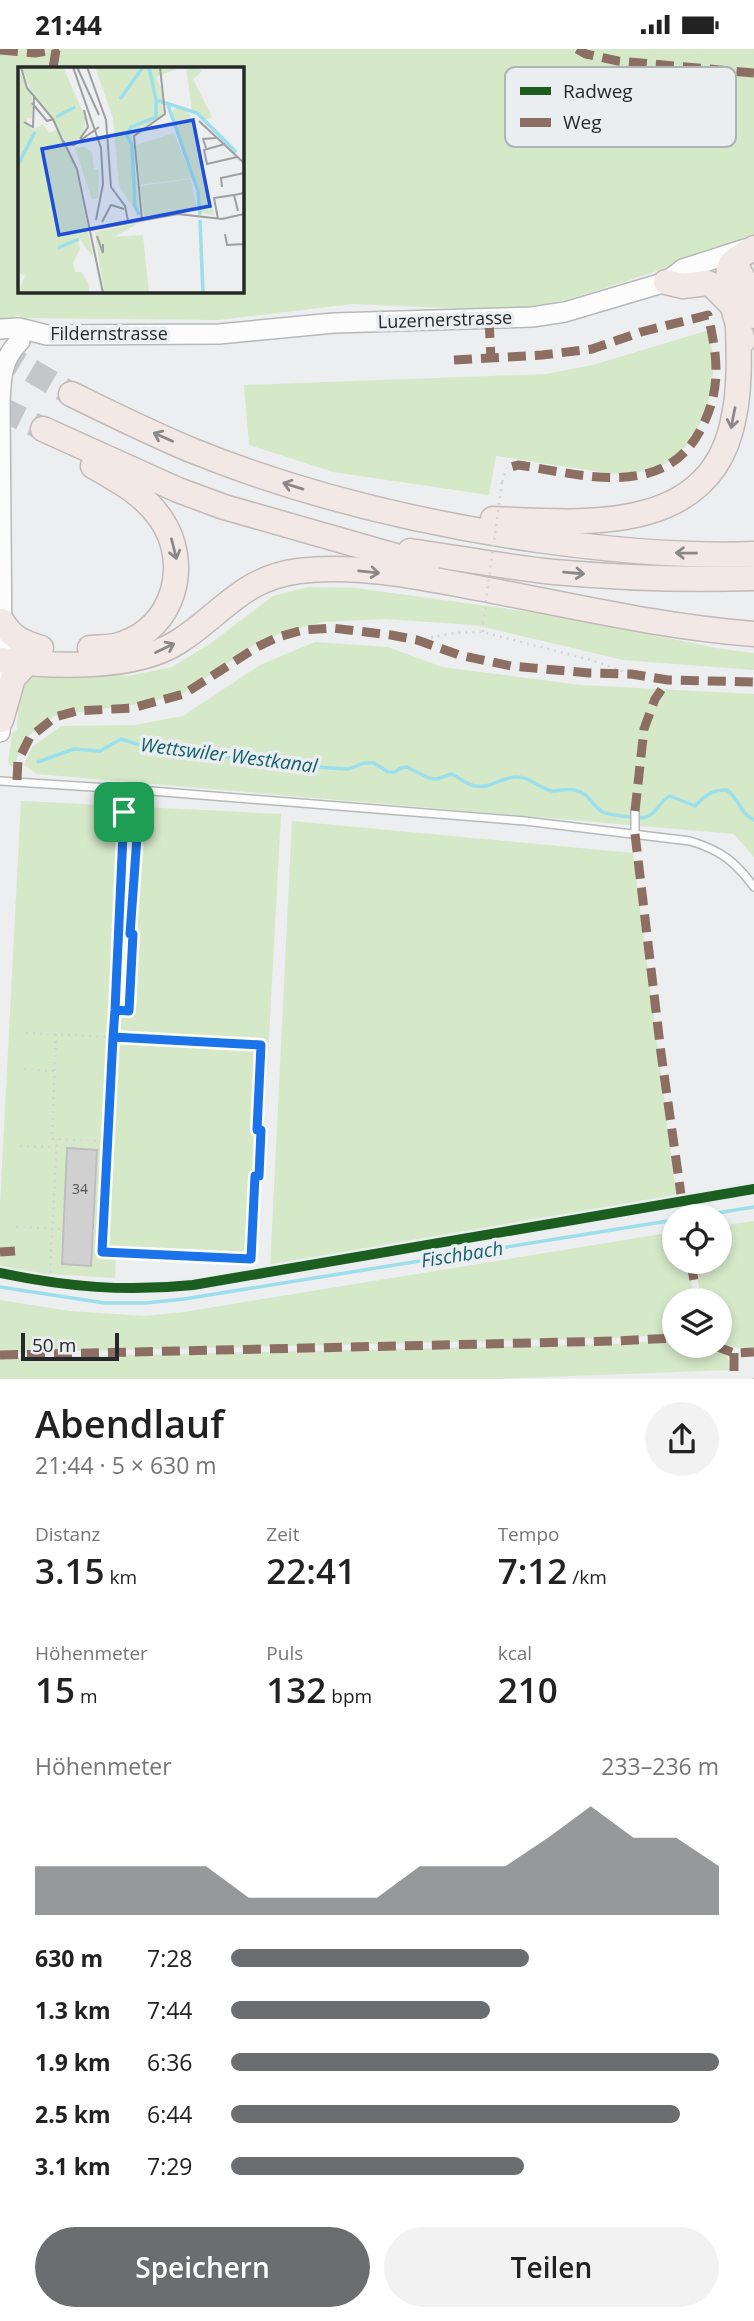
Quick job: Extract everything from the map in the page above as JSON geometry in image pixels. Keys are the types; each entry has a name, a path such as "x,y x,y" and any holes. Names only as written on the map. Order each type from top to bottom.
{"highway":[{"path":"743,262 728,278 741,316 754,378"},
{"path":"359,505 488,519 566,521 636,516 673,504 696,488 710,474 727,442 737,393 741,316 708,283 682,286 666,282"},
{"path":"71,394 190,449 289,485 359,505 460,527 577,545 666,553 754,554"},
{"path":"1,720 13,678 34,656 108,647 131,641 162,614 174,590 177,571 172,540 149,503 131,488 41,434 236,511 426,565 754,626"},
{"path":"336,540 554,572 655,579 754,578"},
{"path":"1,656 34,656 99,663 140,659 177,643 243,591 274,577 319,570 349,570 441,581 656,621 754,634"},
{"path":"2,621 13,637 23,643 34,656"}],"main road":[{"name":"Luzernerstrasse","path":"219,334 334,323 532,317 565,312 743,262"},
{"name":"Fildernstrasse","path":"0,328 19,328 47,335 219,334"},
{"path":"0,341 20,341 47,335"},
{"path":"0,732 0,405 4,361 20,341"}],"lane":[{"path":"0,781 525,821 690,841 712,848 732,862 754,887"},
{"path":"635,811 635,834"}],"path":[{"path":"482,632 502,482 507,468"},
{"path":"417,640 454,633 482,632 591,660 631,674"},
{"path":"26,1033 56,1034 113,1037 261,1045 257,1130 261,1130 259,1176 255,1176 251,1259 102,1252 113,1037 115,1010 124,808 138,808 135,886 132,886 130,934 133,934 129,1011 115,1010"},
{"path":"56,1034 52,1139 108,1141"},
{"path":"24,1069 54,1071"},
{"path":"42,1281 45,1272 50,1272 57,1139"},
{"path":"20,1146 56,1147"},
{"path":"16,1227 64,1229"},
{"path":"93,1231 103,1231"}],"green space":[{"path":"0,49 754,49 754,237 708,249 708,254 550,304 494,310 352,304 219,320 25,318 17,315 13,318 0,318"},
{"path":"709,330 713,368 711,393 703,417 691,439 679,453 665,464 649,470 613,474 496,456 489,495 333,472 249,445 244,385 546,374 593,365"},
{"path":"308,587 356,588 558,616 754,653 754,670 623,660 475,625 385,619 323,622 258,642 184,693 145,703 54,716 27,737 13,767 8,764 12,734 17,729 18,709 13,703 20,686 30,676 48,670 128,676 172,667 211,643 273,596"},
{"path":"315,642 388,647 442,667 580,685 754,694 754,857 734,834 37,774 24,765 32,747 61,726 135,725 183,716 260,665"},
{"path":"21,801 281,814 257,1260 116,1254 115,1278 33,1273 0,1267 0,1205"},
{"path":"292,821 633,853 676,1193 671,1198 270,1269"},
{"path":"754,1221 754,1349 732,1347 732,1288 699,1288 697,1274 732,1274 732,1224"},
{"path":"662,1234 662,1274 691,1274 692,1288 662,1288 662,1335 0,1353 0,1300 70,1311 144,1316 184,1312"},
{"path":"662,1341 662,1358 727,1358 729,1370 495,1379 0,1379 0,1358"}],"building":[{"path":"67,1148 97,1150 91,1266 62,1264"}],"waterway":[{"name":"Wettswiler Westkanal","path":"38,762 74,749 100,751 121,739 149,748 177,745 217,757 272,756 297,766 349,769 364,763 374,763 388,772 407,767 429,778 437,779 452,774 476,786 487,786 507,778 523,778 548,790 569,789 580,792 603,812 631,817 650,815 670,796 695,806 709,794 727,790 754,820"},
{"name":"Fischbach","path":"732,1211 754,1207"},
{"name":"Fischbach","path":"0,1287 105,1303 145,1303 662,1222"}],"tunnel":[{"path":"0,352 71,394"},
{"path":"0,408 43,429"}],"marked path":[{"path":"0,50 35,53 59,49"},
{"path":"577,49 586,54 618,61 686,67"},
{"path":"53,67 56,50"},
{"path":"736,71 754,73"},
{"path":"454,360 592,349 641,332 708,315 716,370 713,397 703,425 687,449 668,465 646,474 622,477 596,477 518,465 507,468"},
{"path":"489,320 491,359"},
{"path":"17,780 18,761 30,737 55,717 77,711 132,708 184,694 257,647 278,637 303,630 332,628 391,635 417,640 459,655 511,666 631,674 668,680 754,682"},
{"path":"635,811 644,729 655,699 668,680"},
{"path":"635,834 682,1204"},
{"path":"0,1252 15,1251"},
{"path":"693,1274 695,1288"},
{"path":"0,1355 662,1339"},
{"path":"732,1352 754,1352"},
{"path":"734,1353 734,1379"}],"cycle path":[{"path":"0,1273 96,1287 193,1285 754,1189"}],"route":[{"path":"124,808 139,809 135,886 132,886 130,934 133,934 129,1011 115,1010 113,1037 261,1045 257,1130 261,1130 259,1176 255,1176 251,1259 102,1252 124,812 124,808"}]}
